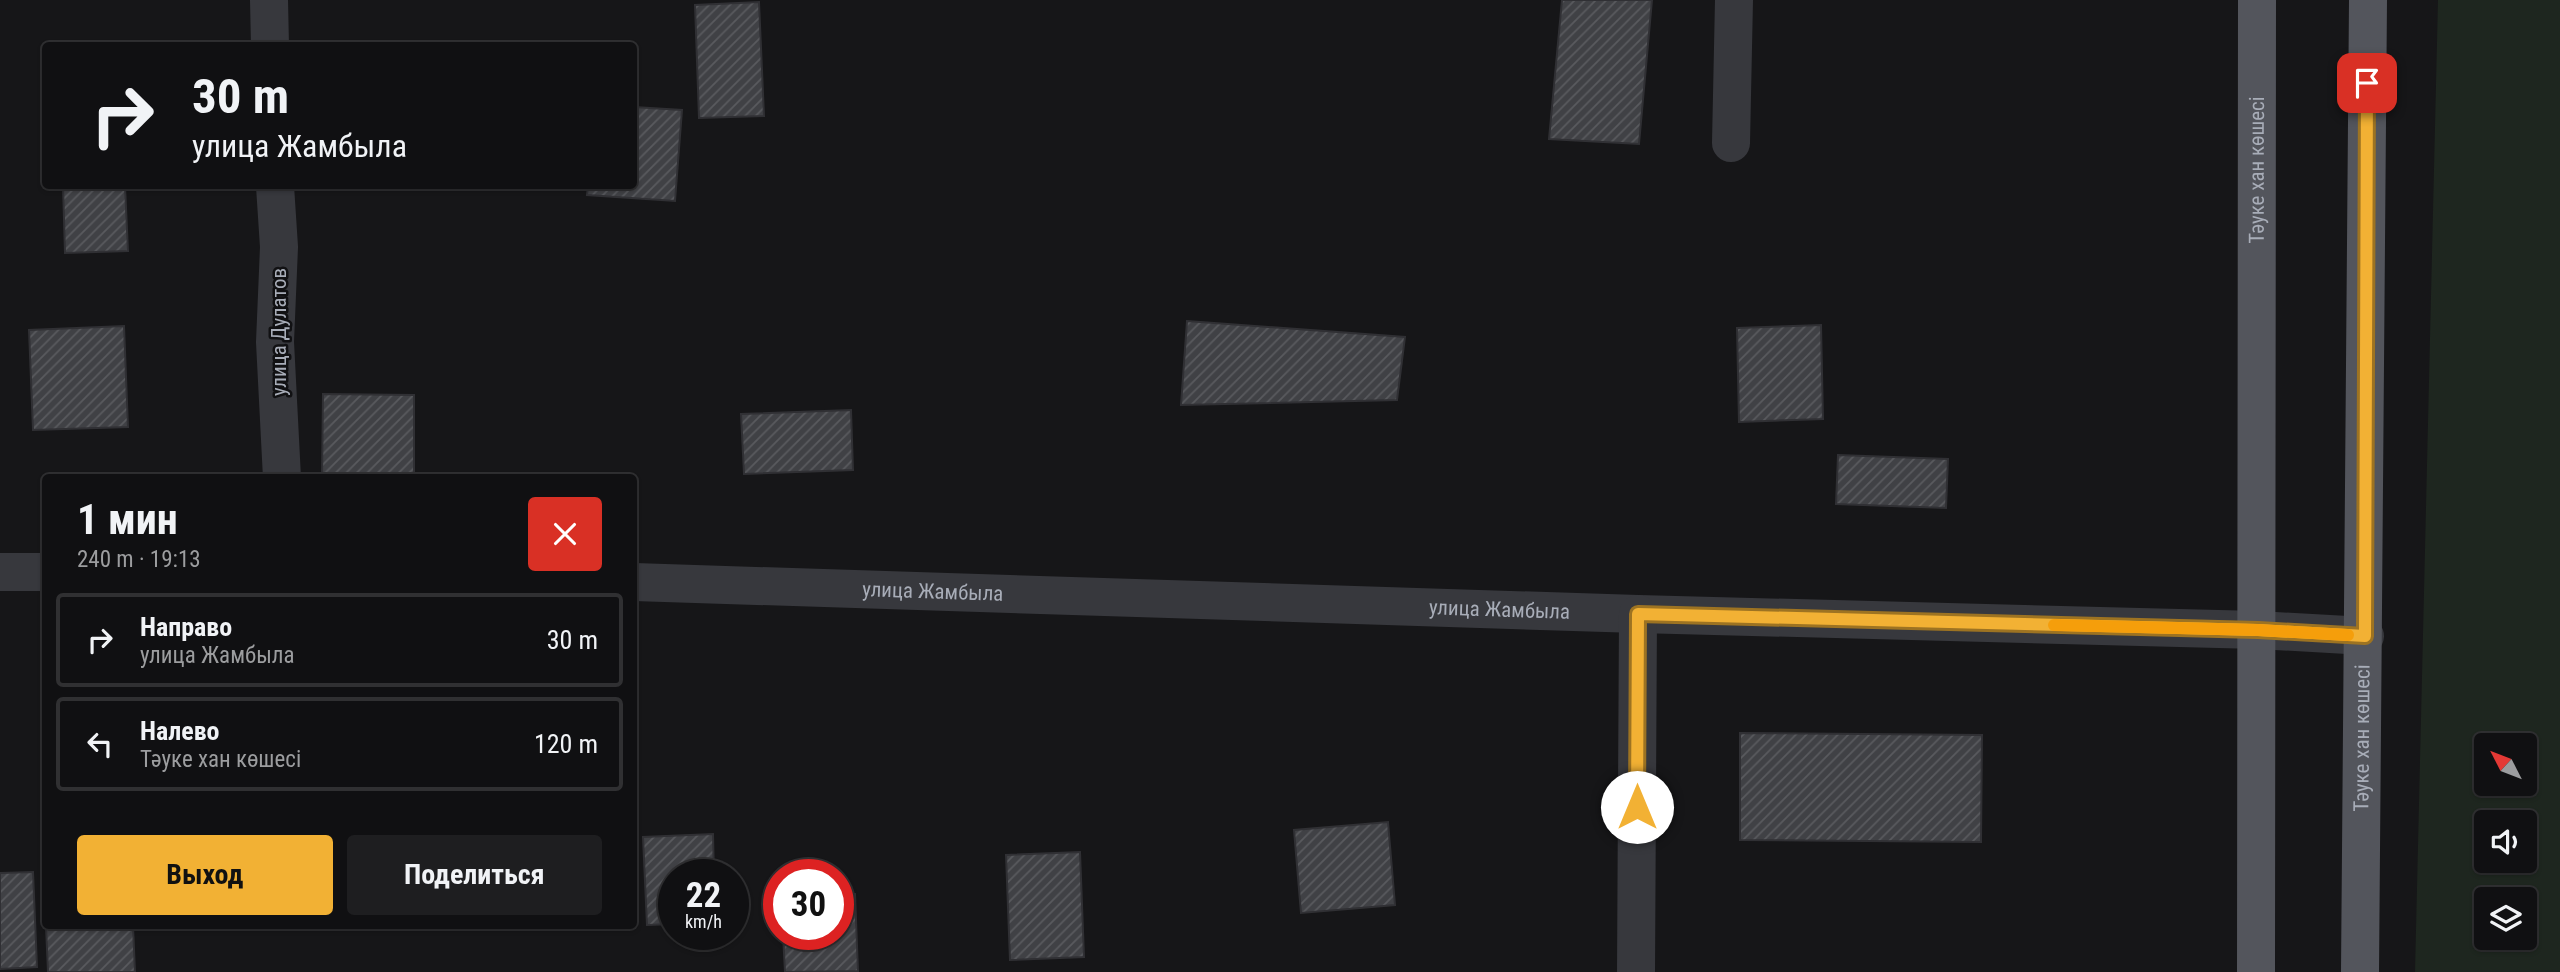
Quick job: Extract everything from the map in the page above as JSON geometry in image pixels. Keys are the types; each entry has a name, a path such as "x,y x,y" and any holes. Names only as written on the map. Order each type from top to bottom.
{"main road":[{"name":"Тәуке хан көшесі","path":"2256,972 2257,0"},
{"name":"Тәуке хан көшесі","path":"2360,972 2365,636 2368,0"}],"street":[{"path":"269,0 270,42"},
{"path":"1731,143 1734,0"},
{"name":"улица Дулатов","path":"275,189 279,247 275,342 282,474"},
{"path":"0,572 42,572"},
{"name":"улица Жамбыла","path":"637,582 1638,614 2258,630 2365,636"},
{"path":"1636,972 1638,614"}],"shaded area":[{"path":"2438,0 2560,0 2560,972 2415,972"}],"building":[{"path":"1562,0 1652,0 1639,144 1549,139"},
{"path":"759,2 764,116 699,118 695,5"},
{"path":"637,107 682,110 675,201 587,195 588,189 637,189"},
{"path":"63,189 125,189 128,251 65,253"},
{"path":"1187,321 1405,337 1397,400 1181,405"},
{"path":"1821,325 1823,419 1739,422 1737,328"},
{"path":"124,326 128,427 33,430 29,330"},
{"path":"323,394 414,395 414,474 322,474"},
{"path":"851,410 853,470 744,474 741,414"},
{"path":"1838,455 1948,459 1946,508 1836,504"},
{"path":"1740,733 1982,735 1981,842 1740,840"},
{"path":"1388,822 1395,905 1301,913 1294,830"},
{"path":"713,834 714,859 658,859 658,925 647,925 643,837"},
{"path":"1080,852 1084,957 1010,960 1006,855"},
{"path":"33,872 37,967 0,969 0,873"},
{"path":"854,894 858,971 785,972 784,950 854,950"},
{"path":"46,929 133,929 135,972 48,972"}],"slow traffic":[{"path":"2054,625 2348,635"}],"route":[{"path":"1637,807 1638,614 2258,630 2365,636 2367,83"}]}
